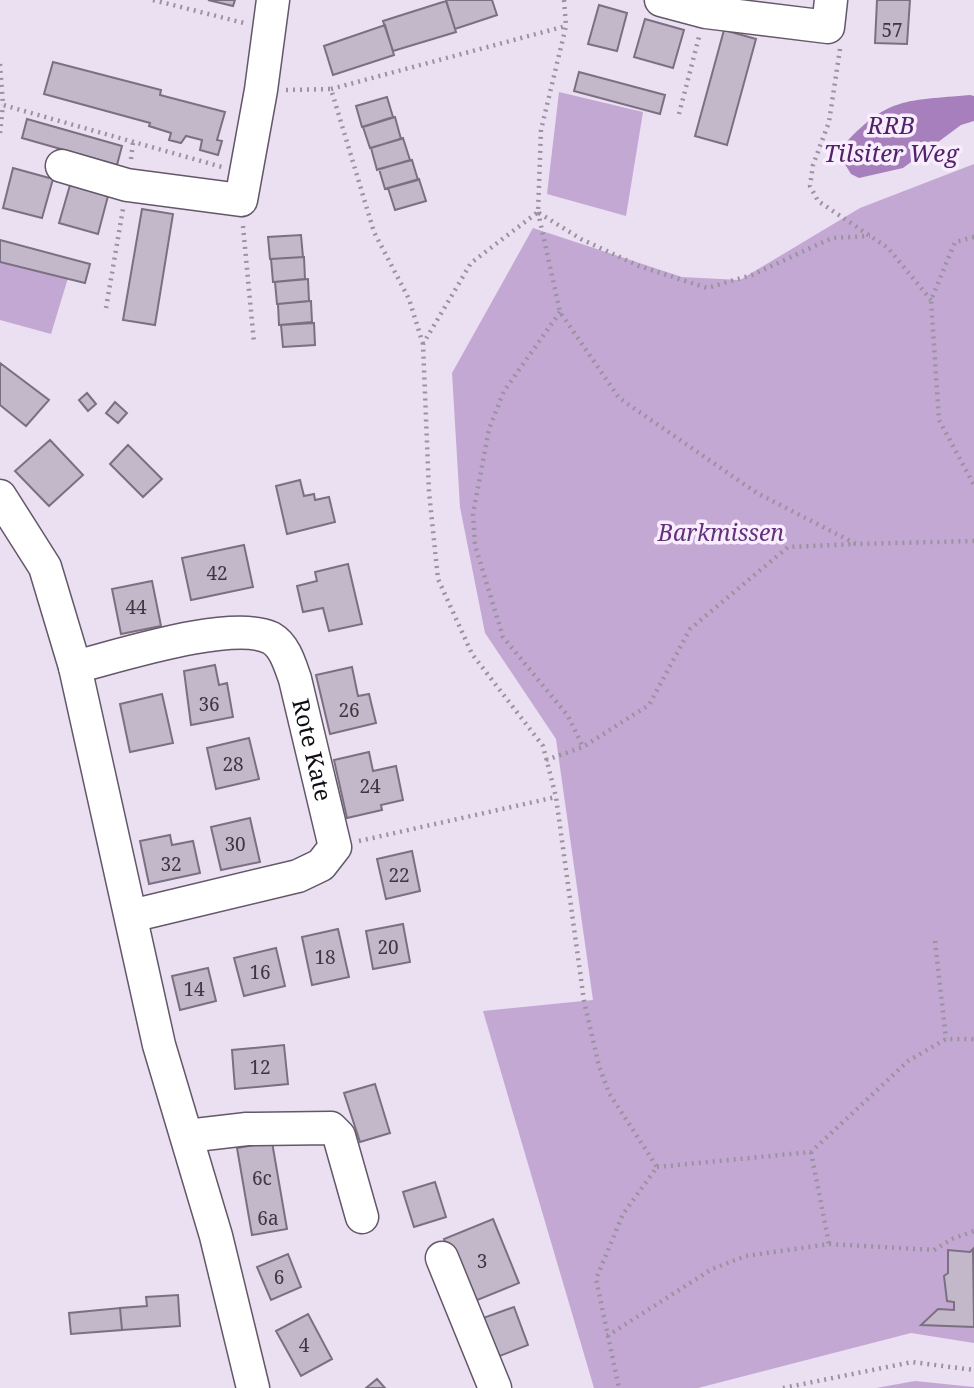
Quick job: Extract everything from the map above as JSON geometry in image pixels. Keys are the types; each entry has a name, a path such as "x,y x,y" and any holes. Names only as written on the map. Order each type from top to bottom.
{"street":[{"path":"661,0 706,12 829,13"},
{"path":"62,166 127,185 243,187 272,15"},
{"path":"0,496 45,567 75,667 159,1045 216,1236 253,1388"},
{"name":"Rote Kate","path":"75,667 210,635 247,632 272,639 286,654 295,679 335,847"},
{"path":"131,916 299,876 321,864 335,847"},
{"path":"187,1136 247,1129 331,1128 339,1136 362,1217"},
{"path":"442,1258 495,1388"}],"path":[{"path":"153,0 272,15"},
{"path":"564,0 566,26 541,130 538,212 560,312 618,398 757,494 856,544"},
{"path":"679,114 706,12"},
{"path":"829,13 842,38 829,122 813,165 810,186 818,201 888,248 932,300"},
{"path":"261,90 331,89 566,26"},
{"path":"0,64 3,104 0,133"},
{"path":"331,89 380,249 409,299 423,344 429,492 438,579 472,653 542,746 556,797 584,1001 599,1066 609,1093 657,1167"},
{"path":"3,104 243,187 254,343"},
{"path":"106,308 127,185"},
{"path":"538,212 581,239 639,266 706,288 752,275 832,238 870,236"},
{"path":"423,344 471,263 538,212"},
{"path":"974,237 956,242 932,300 939,420 974,485"},
{"path":"560,312 505,391 489,429 473,514 475,545 503,637 568,716 583,747"},
{"path":"546,760 583,747 649,705 690,629 788,547 974,541"},
{"path":"335,847 556,797"},
{"path":"935,941 946,1040"},
{"path":"619,1388 596,1279 623,1214 657,1167 811,1152 908,1062 946,1040 974,1039"},
{"path":"811,1152 829,1244"},
{"path":"607,1336 712,1269 746,1256 829,1244 934,1250 952,1239 974,1231"},
{"path":"783,1388 912,1362 974,1370"}],"green space":[{"path":"559,92 643,112 626,216 547,194"},
{"name":"Barkmissen","path":"974,164 974,1343 911,1333 698,1388 594,1388 483,1011 593,1000 556,739 485,633 460,507 452,373 533,228 682,277 740,280 860,208"},
{"path":"0,258 68,278 51,334 0,320"},
{"path":"915,1381 974,1387 974,1388 876,1388"}],"water":[{"name":"RRB Tilsiter Weg","path":"974,96 974,121 961,125 903,168 859,178 851,174 843,161 842,147 872,118 886,110 899,104 929,98"}],"building":[{"path":"208,0 235,0 233,6"},
{"path":"446,0 492,0 497,15 455,29"},
{"path":"877,0 910,0 907,44 875,43"},
{"path":"446,1 456,32 393,51 383,21"},
{"path":"599,5 627,13 617,51 588,44"},
{"path":"645,19 684,30 673,68 634,57"},
{"path":"385,25 394,55 333,75 324,46"},
{"path":"724,30 756,39 727,145 695,136"},
{"path":"53,62 161,90 160,95 225,112 217,140 222,141 218,155 200,150 202,140 186,136 181,143 169,140 171,133 149,126 150,123 44,94"},
{"path":"579,72 665,95 660,114 574,91"},
{"path":"387,97 393,117 362,127 356,106"},
{"path":"395,117 401,139 370,148 363,127"},
{"path":"27,119 122,146 117,165 22,138"},
{"path":"403,138 410,160 377,170 371,148"},
{"path":"412,160 418,180 385,189 379,169"},
{"path":"13,168 53,179 42,218 3,208"},
{"path":"419,179 426,201 395,210 388,188"},
{"path":"70,185 108,196 98,234 59,223"},
{"path":"142,209 173,214 155,325 123,320"},
{"path":"301,235 303,257 270,259 268,237"},
{"path":"0,240 90,264 85,283 0,262"},
{"path":"304,257 305,279 273,282 271,259"},
{"path":"308,279 309,301 277,304 275,282"},
{"path":"311,301 312,322 279,325 278,304"},
{"path":"314,323 315,345 283,347 281,325"},
{"path":"0,363 49,400 26,426 0,405"},
{"path":"87,393 96,404 88,411 79,400"},
{"path":"115,402 127,413 118,423 106,413"},
{"path":"50,440 83,475 49,506 15,471"},
{"path":"128,445 162,479 143,497 110,464"},
{"path":"300,480 304,496 314,494 315,500 329,497 335,522 287,534 276,486"},
{"path":"244,545 253,587 191,600 182,558"},
{"path":"348,564 362,624 329,631 323,608 303,612 297,586 317,581 315,572"},
{"path":"152,581 161,626 121,634 112,589"},
{"path":"215,665 219,685 227,683 233,717 191,725 184,671"},
{"path":"352,667 358,696 369,694 376,723 330,734 316,675"},
{"path":"162,694 173,743 130,752 120,704"},
{"path":"249,738 259,779 216,789 207,748"},
{"path":"369,752 373,771 396,766 403,800 381,805 382,810 347,818 334,760"},
{"path":"250,818 260,862 221,870 211,827"},
{"path":"170,835 172,845 193,841 200,873 149,884 140,841"},
{"path":"412,851 420,891 386,899 377,859"},
{"path":"403,924 410,962 373,969 366,931"},
{"path":"338,929 349,977 312,985 302,937"},
{"path":"276,948 285,986 244,996 234,958"},
{"path":"208,968 216,1001 180,1010 172,976"},
{"path":"284,1045 288,1084 235,1089 232,1050"},
{"path":"375,1084 390,1133 360,1142 344,1093"},
{"path":"272,1142 287,1229 252,1235 237,1148"},
{"path":"435,1182 446,1217 414,1227 403,1192"},
{"path":"493,1219 519,1283 470,1303 444,1239"},
{"path":"973,1249 974,1327 921,1325 938,1309 954,1310 954,1302 947,1301 944,1276 948,1273 948,1250 970,1252"},
{"path":"288,1254 301,1287 271,1300 257,1267"},
{"path":"178,1295 180,1326 122,1330 120,1308 147,1306 146,1297"},
{"path":"514,1307 528,1345 497,1357 483,1318"},
{"path":"120,1308 122,1330 71,1334 69,1313"},
{"path":"308,1314 332,1359 301,1376 276,1331"},
{"path":"377,1379 385,1388 366,1388"}]}
